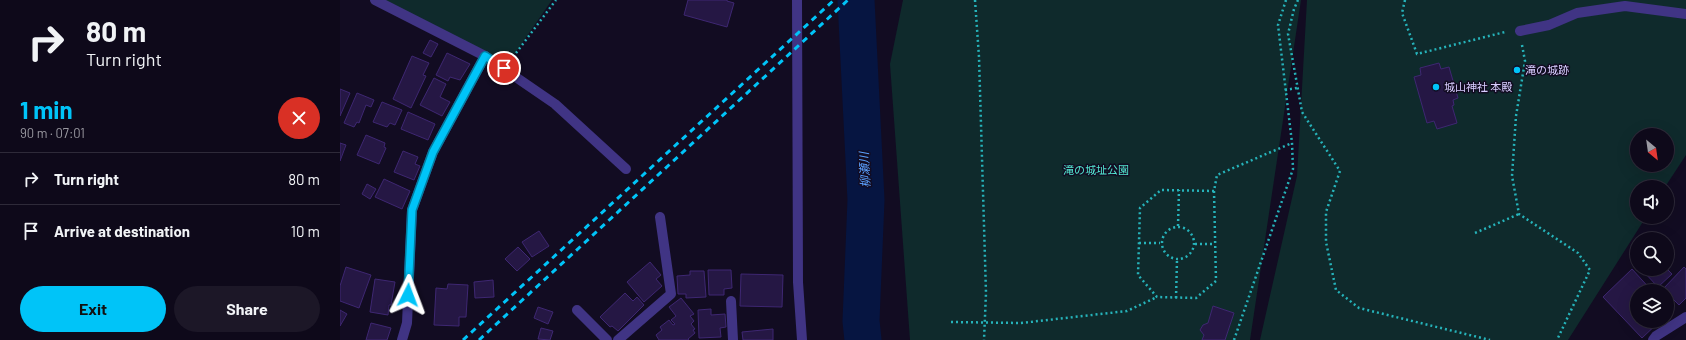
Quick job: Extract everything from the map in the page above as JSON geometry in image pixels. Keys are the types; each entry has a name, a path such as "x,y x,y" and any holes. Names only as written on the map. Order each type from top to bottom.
{"street":[{"path":"375,0 485,56 504,68 555,104 626,169"},
{"path":"797,0 798,282 802,340"},
{"path":"1520,31 1549,25 1577,13 1626,6 1686,14"},
{"path":"402,340 407,323 412,210 433,152 485,56"},
{"path":"618,340 671,294 660,217"},
{"path":"731,301 733,340"},
{"path":"577,310 607,340"},
{"path":"1653,340 1656,336 1686,317"}],"path":[{"path":"504,68 556,0"},
{"path":"975,0 980,65 986,293 984,340"},
{"path":"1234,340 1293,169 1292,143 1278,25 1286,0"},
{"path":"1298,0 1294,9 1288,34 1302,112 1340,171 1326,212 1326,242 1336,290 1358,308 1490,340"},
{"path":"1405,0 1402,13 1417,54 1498,33 1520,31 1525,62 1516,116 1512,176 1519,214 1578,253 1590,270 1557,340"},
{"path":"1285,90 1298,88"},
{"path":"951,322 1021,323 1127,311 1157,298 1196,298 1216,281 1214,191 1217,175 1292,143"},
{"path":"1157,298 1138,275 1140,208 1161,190 1214,191"},
{"path":"1178,226 1179,190"},
{"path":"1475,233 1519,214"},
{"path":"1178,226 1190,232 1195,244 1189,256 1177,260 1165,255 1160,243 1166,231 1178,226"},
{"path":"1139,243 1160,243"},
{"path":"1195,244 1215,244"},
{"path":"1176,298 1177,260"}],"green space":[{"path":"375,0 552,0 504,69"},
{"name":"滝の城址公園","path":"903,0 1301,0 1250,340 910,340 890,64"},
{"path":"1307,0 1686,0 1686,155 1670,180 1630,180 1630,224 1642,224 1636,232 1630,232 1630,242 1568,340 1260,340 1297,176"}],"building":[{"path":"688,0 727,0 734,3 727,27 684,15"},
{"path":"430,40 438,44 431,57 423,53"},
{"path":"447,53 470,64 460,80 450,77 448,81 436,75"},
{"path":"412,56 429,63 423,75 426,76 411,108 393,99"},
{"name":"城山神社 本殿","path":"1439,63 1441,69 1449,67 1458,98 1453,100 1454,105 1452,106 1457,123 1437,129 1434,121 1427,123 1414,77 1421,75 1420,68"},
{"path":"434,78 446,84 440,97 450,102 442,116 420,105"},
{"path":"340,89 350,93 340,116"},
{"path":"357,93 374,100 371,107 366,105 359,123 357,122 354,127 344,123"},
{"path":"382,102 402,110 395,125 390,123 387,127 373,122"},
{"path":"408,112 435,124 428,140 401,129"},
{"path":"366,135 385,143 384,147 386,148 379,164 357,155"},
{"path":"340,143 346,145 340,161"},
{"path":"403,151 418,157 415,164 420,166 414,180 394,172"},
{"path":"384,179 410,191 402,209 375,197"},
{"path":"367,184 376,189 370,199 362,194"},
{"path":"539,231 549,246 532,257 522,242"},
{"path":"518,247 530,259 517,271 505,259"},
{"path":"650,262 661,275 656,279 662,286 644,302 627,282"},
{"path":"346,267 371,275 359,308 340,301 340,286"},
{"path":"1684,267 1686,269 1686,298 1679,305 1674,300 1674,284 1668,284"},
{"path":"708,270 731,270 732,288 724,289 724,295 709,295"},
{"path":"690,271 704,271 706,297 686,298 686,294 678,294 677,276 690,275"},
{"path":"1630,271 1630,276 1638,276 1646,284 1630,284 1630,325 1603,297"},
{"path":"741,274 783,275 782,307 740,306"},
{"path":"1648,276 1670,276 1661,284 1655,284"},
{"path":"375,279 395,282 388,315 370,312"},
{"path":"493,280 494,297 475,298 474,282"},
{"path":"448,284 468,285 466,317 459,317 459,326 434,325 436,288 447,289"},
{"path":"625,293 633,301 637,297 644,305 618,331 612,326 610,327 600,317"},
{"path":"681,298 694,314 690,316 694,321 691,324 695,329 693,330 695,333 688,339 689,340 659,340 656,335 662,330 660,327 669,320 673,325 675,324 671,320 676,316 669,307"},
{"path":"1213,306 1234,313 1225,340 1202,340 1204,335 1200,330 1203,325 1208,323"},
{"path":"538,307 553,312 548,324 534,318"},
{"path":"711,309 711,315 725,314 726,327 720,328 721,337 699,338 698,310"},
{"path":"340,310 347,314 340,326"},
{"path":"371,323 391,328 387,340 366,340"},
{"path":"541,328 553,331 550,340 538,339"},
{"path":"1632,328 1653,328 1642,338"},
{"path":"773,329 773,340 743,340 742,332"}],"waterway":[{"name":"柳瀬川","path":"856,0 866,200 861,321 863,340"}],"railway":[{"path":"463,340 834,0"},
{"path":"479,340 848,0"}],"place":[{"name":"滝の城跡","path":"1517,70"},
{"name":"城山神社 本殿","path":"1436,87"}],"route":[{"path":"408,295 412,210 433,152 485,56 504,68"}]}
